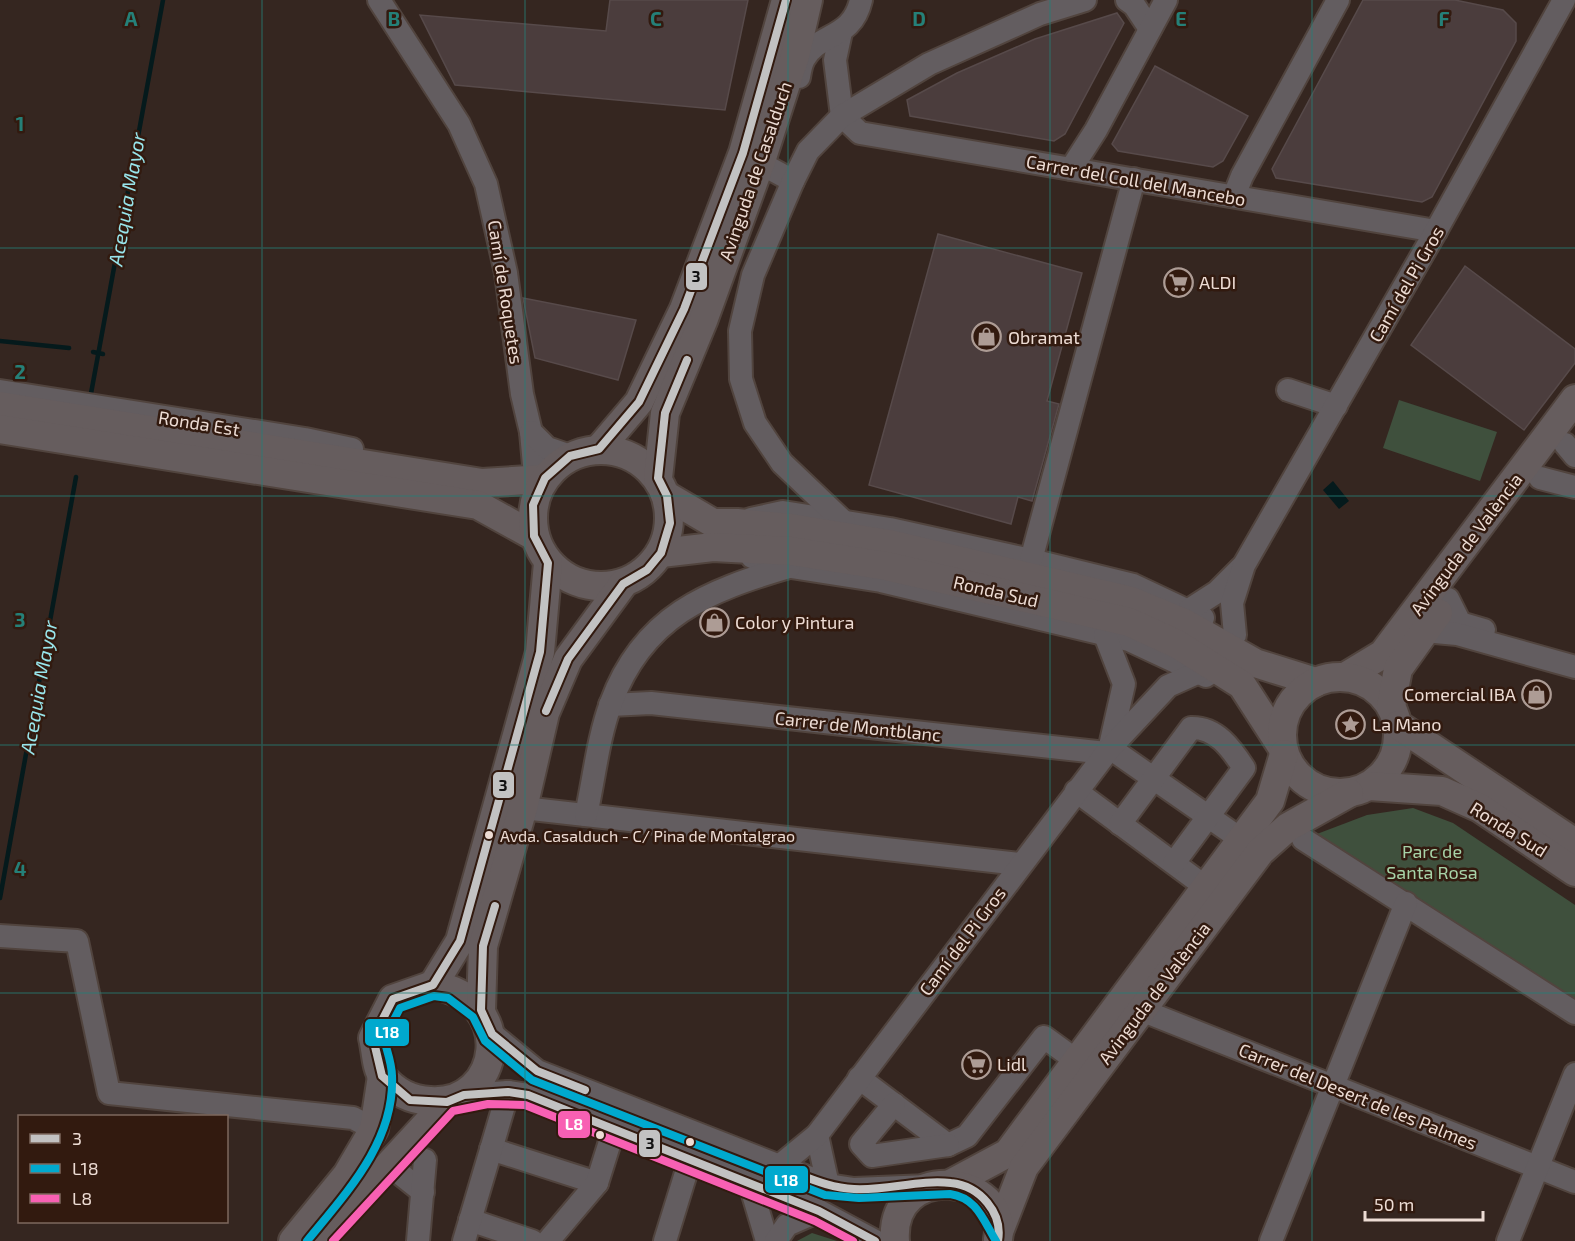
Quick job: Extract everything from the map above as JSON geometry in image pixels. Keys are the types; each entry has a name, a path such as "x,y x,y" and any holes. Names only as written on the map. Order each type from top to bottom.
{"main road":[{"name":"Avinguda de Casalduch","path":"599,449 639,402 684,309 743,153 786,0"},
{"name":"Avinguda de Casalduch","path":"662,487 665,412 703,321 768,140 795,56 808,0"},
{"name":"Avinguda de València","path":"1345,677 1383,654 1575,399"},
{"name":"Ronda Est","path":"0,406 394,481 478,505 534,536"},
{"name":"Ronda Est","path":"0,429 394,481 482,483 545,478"},
{"name":"Avinguda de València","path":"1394,716 1398,669 1424,631 1540,478 1572,444"},
{"path":"319,1241 389,1165 487,1068 483,946 522,808 545,713 568,659 623,584 647,570 661,553 670,524 662,487 634,457 599,449 570,456 545,478 533,505 534,536 548,563 570,580 595,587 623,584"},
{"name":"Ronda Sud","path":"662,487 713,523 737,522 889,544 1131,601 1184,623 1248,674 1283,750"},
{"name":"Ronda Sud","path":"661,553 713,547 791,551 886,566 1130,622 1248,674 1316,682"},
{"path":"433,985 460,941 540,652 548,563"},
{"path":"1345,677 1371,686 1394,716 1397,749 1387,770 1359,789 1322,791 1299,777 1283,750 1283,721 1295,698 1316,682 1345,677"},
{"name":"Ronda Sud","path":"1394,716 1459,768 1575,843"},
{"name":"Avinguda de València","path":"894,1241 894,1226 906,1201 1008,1154 1270,801 1283,750"},
{"name":"Ronda Sud","path":"1359,789 1442,791 1480,808 1575,872"},
{"name":"Avinguda de València","path":"1002,1236 1024,1167 1260,852 1288,827 1359,789"},
{"path":"293,1241 347,1175 374,1129 382,1076 373,1038 393,999 433,985 452,988 486,1022"},
{"path":"382,1076 410,1100 455,1099"},
{"path":"940,1184 975,1191 992,1207 1002,1236"}],"street":[{"name":"Camí de Roquetes","path":"379,0 459,124 486,184 506,273 534,465 545,478"},
{"path":"703,321 771,169 804,58 841,32 857,17 861,0"},
{"path":"844,522 782,463 755,423 741,380 740,331 753,275 793,181 808,151 842,116 929,64 1040,14 1085,0"},
{"path":"1127,0 1134,5 1150,29"},
{"path":"1071,169 1096,130 1166,0"},
{"path":"1234,196 1242,176 1338,0"},
{"name":"Camí del Pi Gros","path":"1235,635 1232,603 1244,565 1436,231 1564,0"},
{"path":"841,32 835,60 842,116"},
{"name":"Carrer del Coll del Mancebo","path":"842,116 860,133 1436,231"},
{"path":"1096,130 1102,174"},
{"path":"1261,144 1257,172 1262,201"},
{"path":"771,169 793,181"},
{"path":"1031,560 1134,179"},
{"path":"1288,390 1336,406"},
{"name":"Ronda Est","path":"0,391 304,439 361,451 394,481 350,499 0,443"},
{"path":"531,432 547,448 570,456"},
{"path":"1540,478 1575,487"},
{"name":"Ronda Sud","path":"737,522 783,512 1031,560 1133,585 1189,610 1235,635 1248,674"},
{"path":"713,547 791,567 881,581 1020,612 1129,640 1197,673 1248,674"},
{"name":"Camí del Pi Gros","path":"1189,610 1217,592 1244,565"},
{"path":"586,815 610,705 629,662 675,614 730,585 791,567"},
{"path":"1448,599 1460,623 1575,654"},
{"path":"1424,631 1457,634 1575,667"},
{"name":"Camí del Pi Gros","path":"1105,635 1124,684 1108,750"},
{"name":"Camí del Pi Gros","path":"778,1167 817,1135 1019,864 1108,750 1168,686 1197,673"},
{"name":"Carrer de Montblanc","path":"610,705 651,703 1108,750"},
{"path":"1120,824 1191,729 1204,728 1230,747 1244,768 1174,863"},
{"path":"1108,750 1154,778 1242,840"},
{"name":"Ronda Sud","path":"1459,768 1499,778 1575,828"},
{"path":"1076,791 1207,888"},
{"path":"522,808 1019,864"},
{"path":"1303,838 1575,1013"},
{"path":"1270,1241 1406,903"},
{"path":"0,936 77,941 109,1094 353,1118 374,1129"},
{"name":"Carrer del Desert de les Palmes","path":"1142,1010 1575,1182"},
{"path":"486,1022 537,1071 828,1185 854,1188 940,1184"},
{"path":"894,1104 861,1144 872,1156 948,1145 967,1136 1044,1037 1077,1061"},
{"path":"1508,1241 1575,1074"},
{"path":"859,1078 948,1145"},
{"path":"455,1099 508,1092 528,1095 819,1211 875,1241"},
{"path":"508,1092 467,1230 532,1241"},
{"path":"548,1241 597,1183 614,1129"},
{"path":"817,1135 828,1185"},
{"path":"491,1149 597,1183"},
{"path":"418,1241 425,1160"},
{"path":"665,1241 690,1160"},
{"path":"389,1165 423,1192"},
{"path":"750,1184 767,1241"},
{"path":"776,1241 787,1225 819,1211"}],"green space":[{"path":"1399,400 1497,432 1480,481 1383,448"},
{"name":"Parc de Santa Rosa","path":"1413,808 1453,823 1575,905 1575,1002 1309,837 1367,815"},
{"path":"812,1233 837,1241 797,1241"}],"water":[{"path":"1333,481 1349,501 1339,509 1323,490"}],"building":[{"path":"610,0 748,0 725,110 455,85 420,15 606,31"},
{"path":"1363,0 1455,0 1503,10 1516,23 1516,41 1432,197 1422,202 1276,178 1272,169"},
{"path":"1117,13 1124,23 1065,134 1054,141 910,116 907,100 957,73 1035,39"},
{"path":"1155,66 1248,116 1223,161 1213,167 1118,151 1112,144"},
{"name":"Obramat","path":"938,234 1082,273 1047,401 1059,404 1032,501 1018,497 1011,524 869,485"},
{"path":"1465,266 1575,349 1575,363 1524,430 1411,345"},
{"path":"523,298 636,320 618,380 535,358"}],"waterway":[{"name":"Acequia Mayor","path":"90,399 163,0"},
{"path":"0,341 69,348"},
{"name":"Acequia Mayor","path":"93,352 103,354"},
{"name":"Acequia Mayor","path":"0,898 76,477"}],"transit line":[{"name":"3","path":"786,0 743,153 684,309 639,402 599,449 570,456 545,478 533,505 534,536 548,563 540,652 460,941 433,985 393,999 373,1038 382,1076 410,1100 447,1102 464,1095 508,1092 528,1095 819,1211 875,1241"},
{"name":"3","path":"546,711 568,659 623,584 647,570 661,553 670,523 667,496 658,478 665,413 687,360"},
{"name":"3","path":"495,906 483,946 481,1010 492,1034 537,1071 585,1090"},
{"name":"L18","path":"307,1241 352,1185 377,1145 391,1100 392,1076 384,1039 400,1008 434,996 448,998 473,1017 485,1041 532,1080 825,1195 859,1198 950,1194 959,1196 967,1200 978,1211 996,1241"},
{"name":"L8","path":"333,1241 453,1111 488,1104 525,1105 815,1221 853,1241"},
{"name":"3","path":"787,1170 828,1185 854,1189 939,1182 962,1185 980,1195 993,1211 999,1231 998,1241"}],"place":[{"name":"ALDI","path":"1178,282"},
{"name":"Obramat","path":"987,337"},
{"name":"Color y Pintura","path":"714,622"},
{"name":"Comercial IBA","path":"1537,694"},
{"name":"La Mano","path":"1351,724"},
{"name":"Avda. Casalduch - C/ Pina de Montalgrao","path":"489,835"},
{"name":"Lidl","path":"976,1064"}]}
